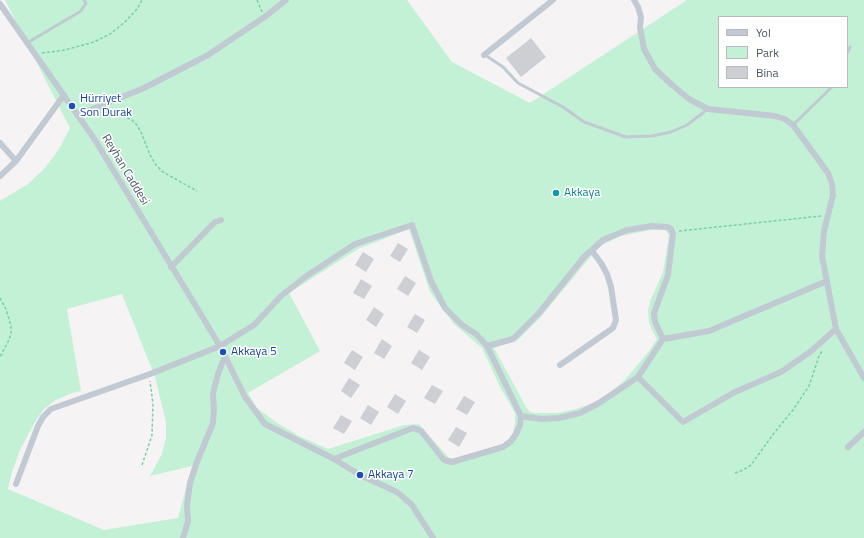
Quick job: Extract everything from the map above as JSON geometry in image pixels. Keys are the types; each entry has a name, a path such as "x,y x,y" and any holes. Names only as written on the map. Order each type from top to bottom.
{"street":[{"path":"78,115 144,88 208,55 264,17 286,0"},
{"path":"484,55 553,0"},
{"path":"634,0 641,17 640,27 644,49 655,68 689,98 708,109 775,116 785,120 793,125 828,173 834,195 824,231 822,256 836,329 864,378"},
{"name":"Reyhan Caddesi","path":"0,4 95,140 222,351 244,397 265,424 334,459 360,475 397,492 412,504 433,538"},
{"path":"0,176 16,161 64,95"},
{"path":"0,142 16,161"},
{"path":"171,267 215,222 221,220"},
{"path":"16,484 38,426 43,417 51,409 150,374 222,351 254,326 287,292 305,277 355,244 412,225 431,282 445,308 462,325 476,334 487,346 521,416 520,425 511,441 503,447 452,462 444,460 421,431 413,428 334,459"},
{"path":"487,346 513,339 539,313 584,257 603,240 626,230 660,226 668,227 673,234 668,275 654,313 655,322 663,340"},
{"path":"560,365 613,328 616,320 611,287 607,274 592,251"},
{"path":"521,416 541,419 559,418 580,413 599,403 638,377 663,340 709,332 827,281"},
{"path":"638,377 683,422 735,392 781,372 810,352 836,329"},
{"path":"183,538 188,521 187,505 190,483 213,423 213,394 222,351"},
{"path":"848,448 864,432"}],"lane":[{"path":"27,42 81,11 86,3 84,0"},
{"path":"848,52 850,47"},
{"path":"484,55 503,67 518,82 563,107 584,122 626,137 652,136 671,132 686,125 708,109"},
{"path":"793,125 831,88"}],"path":[{"path":"35,54 72,48 94,42 110,34 129,18 137,9 142,0"},
{"path":"257,0 264,17"},
{"path":"91,110 121,115 132,120 141,132 150,155 163,172 197,191"},
{"path":"672,231 829,215"},
{"path":"0,298 6,309 11,326 8,342 0,357"},
{"path":"734,473 744,470 751,465 793,410 809,386 819,356 823,349"},
{"path":"142,465 152,435 153,404 150,374"}],"green space":[{"path":"5,0 407,0 452,62 530,103 687,0 864,0 864,538 0,538 0,201 28,184 45,168 59,149 70,128","holes":["409,229 430,292 454,324 482,348 500,387 515,413 513,433 507,441 500,446 450,459 419,424 404,425 328,449 299,436 276,422 257,408 248,393 320,351 289,293 358,249","650,230 665,230 669,235 663,272 651,299 648,310 649,322 657,339 624,381 593,403 576,409 557,413 530,412 494,348 518,340 540,318 591,256 602,245 621,236","122,294 155,377 166,422 166,438 162,454 150,476 192,466 178,518 104,530 8,489 11,475 20,450 36,420 44,409 56,400 81,391 67,309"]}],"building":[{"path":"531,38 546,57 521,77 506,58"},
{"path":"398,243 408,249 400,262 390,256"},
{"path":"363,252 374,259 366,272 355,265"},
{"path":"405,276 416,283 408,296 397,289"},
{"path":"361,279 372,286 364,299 353,293"},
{"path":"374,307 384,314 376,327 366,320"},
{"path":"415,314 425,320 417,333 407,327"},
{"path":"382,339 392,346 384,359 374,353"},
{"path":"352,350 363,357 355,370 344,363"},
{"path":"419,350 430,357 422,370 411,363"},
{"path":"349,378 360,385 351,398 341,391"},
{"path":"432,385 443,391 435,404 424,398"},
{"path":"395,394 406,401 398,414 387,407"},
{"path":"464,396 475,402 467,415 456,409"},
{"path":"368,405 379,412 371,425 360,418"},
{"path":"341,415 352,421 344,434 333,428"},
{"path":"456,427 467,433 459,447 448,440"}],"place":[{"name":"Hürriyet Son Durak","path":"72,106"},
{"name":"Akkaya","path":"556,193"},
{"name":"Akkaya 5","path":"223,352"},
{"name":"Akkaya 7","path":"360,475"}]}
